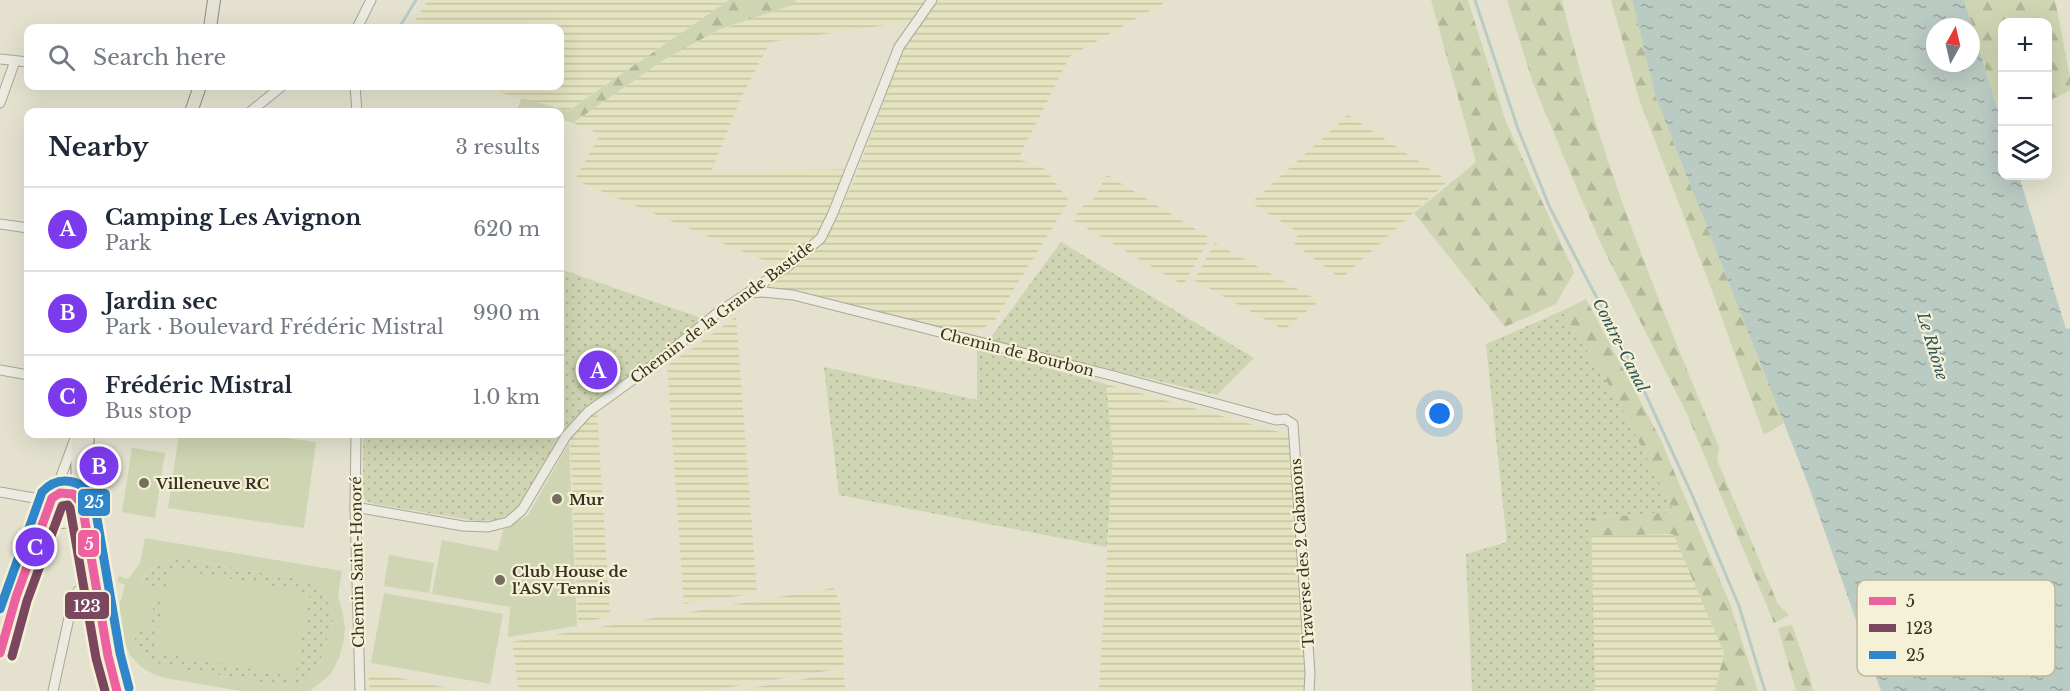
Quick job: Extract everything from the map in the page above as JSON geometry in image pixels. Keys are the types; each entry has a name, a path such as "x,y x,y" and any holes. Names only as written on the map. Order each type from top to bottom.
{"main road":[{"path":"211,24 214,0"},
{"path":"192,108 199,90"},
{"path":"77,438 76,495 83,515 108,656 117,691"},
{"path":"88,438 83,515 88,585 101,659 112,691"}],"street":[{"path":"359,24 371,0"},
{"name":"Chemin de la Grande Bastide","path":"355,507 462,526 488,527 508,522 522,510 566,436 588,412 653,365 716,314 788,266 820,238 833,213 899,47 932,0"},
{"path":"0,59 24,62"},
{"path":"0,103 15,61"},
{"path":"255,108 277,90"},
{"path":"355,90 357,108"},
{"path":"0,224 24,227"},
{"name":"Chemin de Bourbon","path":"747,293 793,295 1114,376 1276,420 1286,419"},
{"path":"0,370 24,374"},
{"name":"Traverse des 2 Cabanons","path":"1286,419 1293,424 1310,673 1309,691"},
{"path":"0,653 16,597 75,438"},
{"name":"Chemin Saint-Honoré","path":"356,438 355,507 360,691"},
{"path":"0,492 51,499 65,491 76,495"},
{"path":"39,537 46,527 83,515"},
{"path":"53,691 72,604 78,591 88,585"},
{"path":"0,595 16,597"}],"green space":[{"path":"428,0 729,0 568,111 495,90 564,90 564,24 413,24"},
{"path":"729,0 796,0 793,5 720,29 662,61 573,123 564,120 564,110 568,111"},
{"path":"796,0 929,0 913,21 770,42 741,98 711,172 849,169 822,227 795,255 777,266 575,180 600,134 573,123 662,61 721,29 793,5"},
{"path":"939,0 1169,0 1070,56 1018,159 1045,169 1069,201 993,323 972,333 934,327 821,297 763,288 819,247 829,233 853,183 903,49"},
{"path":"1431,0 1468,0 1506,122 1574,272 1556,304 1505,327 1414,213 1476,162"},
{"path":"1507,0 1562,0 1611,171 1652,282 1719,447 1717,460 1778,604 1789,615 1774,623 1687,414 1601,244 1575,184 1533,83"},
{"path":"1611,0 1632,0 1656,98 1784,423 1764,435 1639,99"},
{"path":"1964,0 2055,0 2070,77 2070,91 2052,99 2052,18 1998,18 1998,109 1980,51 1980,18 1970,18"},
{"path":"521,98 557,108 518,108"},
{"path":"1348,115 1448,181 1341,279 1292,242 1300,233 1251,203"},
{"path":"1107,175 1210,238 1183,285 1073,220 1080,208 1093,200"},
{"path":"1061,242 1254,358 1217,395 989,340"},
{"path":"1215,243 1319,301 1284,330 1194,280"},
{"path":"564,270 704,319 571,422 564,434"},
{"path":"1586,299 1660,438 1730,604 1758,691 1715,691 1724,653 1673,534 1591,536 1591,518 1674,512 1614,393 1562,311"},
{"path":"1562,311 1614,393 1675,512 1591,518 1595,691 1472,691 1466,554 1507,542 1486,344"},
{"path":"736,317 757,593 684,604 667,366"},
{"path":"977,349 1106,384 1113,454 1107,547 839,495 824,367 977,400"},
{"path":"1106,384 1290,435 1309,676 1306,691 1099,691 1113,454"},
{"path":"597,410 610,616 578,624 570,438"},
{"path":"178,438 286,438 316,442 304,528 168,508"},
{"path":"363,438 562,438 529,496 519,508 495,520 477,521 375,504 366,501 363,495"},
{"path":"569,443 577,626 508,637 510,607 432,594 442,540 498,551 503,530 528,515"},
{"name":"Villeneuve RC","path":"132,448 165,453 155,518 122,512"},
{"path":"65,498 73,504 73,515 70,517 51,516 57,500"},
{"path":"1673,534 1724,653 1715,691 1595,691 1591,536"},
{"path":"145,538 342,571 338,596 345,627 344,640 331,674 310,691 241,691 153,674 141,667 130,655 120,633 120,603 125,585 117,581 119,576 128,579 140,563","holes":["174,559 300,579 312,585 326,598 332,611 333,621 317,671 304,682 281,686 169,667 145,655 132,631 149,631 155,594 159,595 161,589 139,582 151,569"]},
{"path":"389,555 434,563 429,593 384,586"},
{"path":"174,559 300,579 312,585 326,598 332,611 333,621 317,671 304,682 281,686 169,667 150,659 141,650 131,631 149,631 155,594 161,589 139,583 151,569"},
{"path":"169,568 310,593 295,677 154,652"},
{"path":"833,588 840,603 844,668 706,691 519,691 512,642"},
{"path":"384,593 503,614 490,684 371,663"},
{"path":"1792,625 1813,691 1796,691 1778,628"},
{"path":"368,672 380,674 463,691 370,691"},
{"path":"844,672 845,691 734,691"}],"water":[{"name":"Le Rhône","path":"1632,0 1964,0 1970,18 1926,18 1926,72 1980,72 1980,52 1998,110 1998,180 2020,180 2066,329 2070,328 2070,691 1881,691 1876,676 2055,676 2055,580 1857,580 1857,623 1808,484 1656,98"}],"waterway":[{"path":"401,24 416,0"},
{"name":"Contre-Canal","path":"1475,0 1518,129 1550,208 1635,371 1693,497 1739,606 1765,691"}],"transit line":[{"name":"25","path":"0,609 42,492 49,486 63,481 78,484 90,494 94,501 120,653 129,688"},
{"name":"5","path":"0,653 16,597 52,498 60,493 73,494 82,504 108,656 117,691"},
{"name":"123","path":"12,656 27,601 62,506 68,505 96,658 105,691"}],"place":[{"name":"Camping Les Avignon","path":"598,370"},
{"name":"Jardin sec","path":"99,466"},
{"name":"Villeneuve RC","path":"144,483"},
{"name":"Mur","path":"557,499"},
{"name":"Frédéric Mistral","path":"35,547"},
{"name":"Club House de l'ASV Tennis","path":"500,580"}]}
